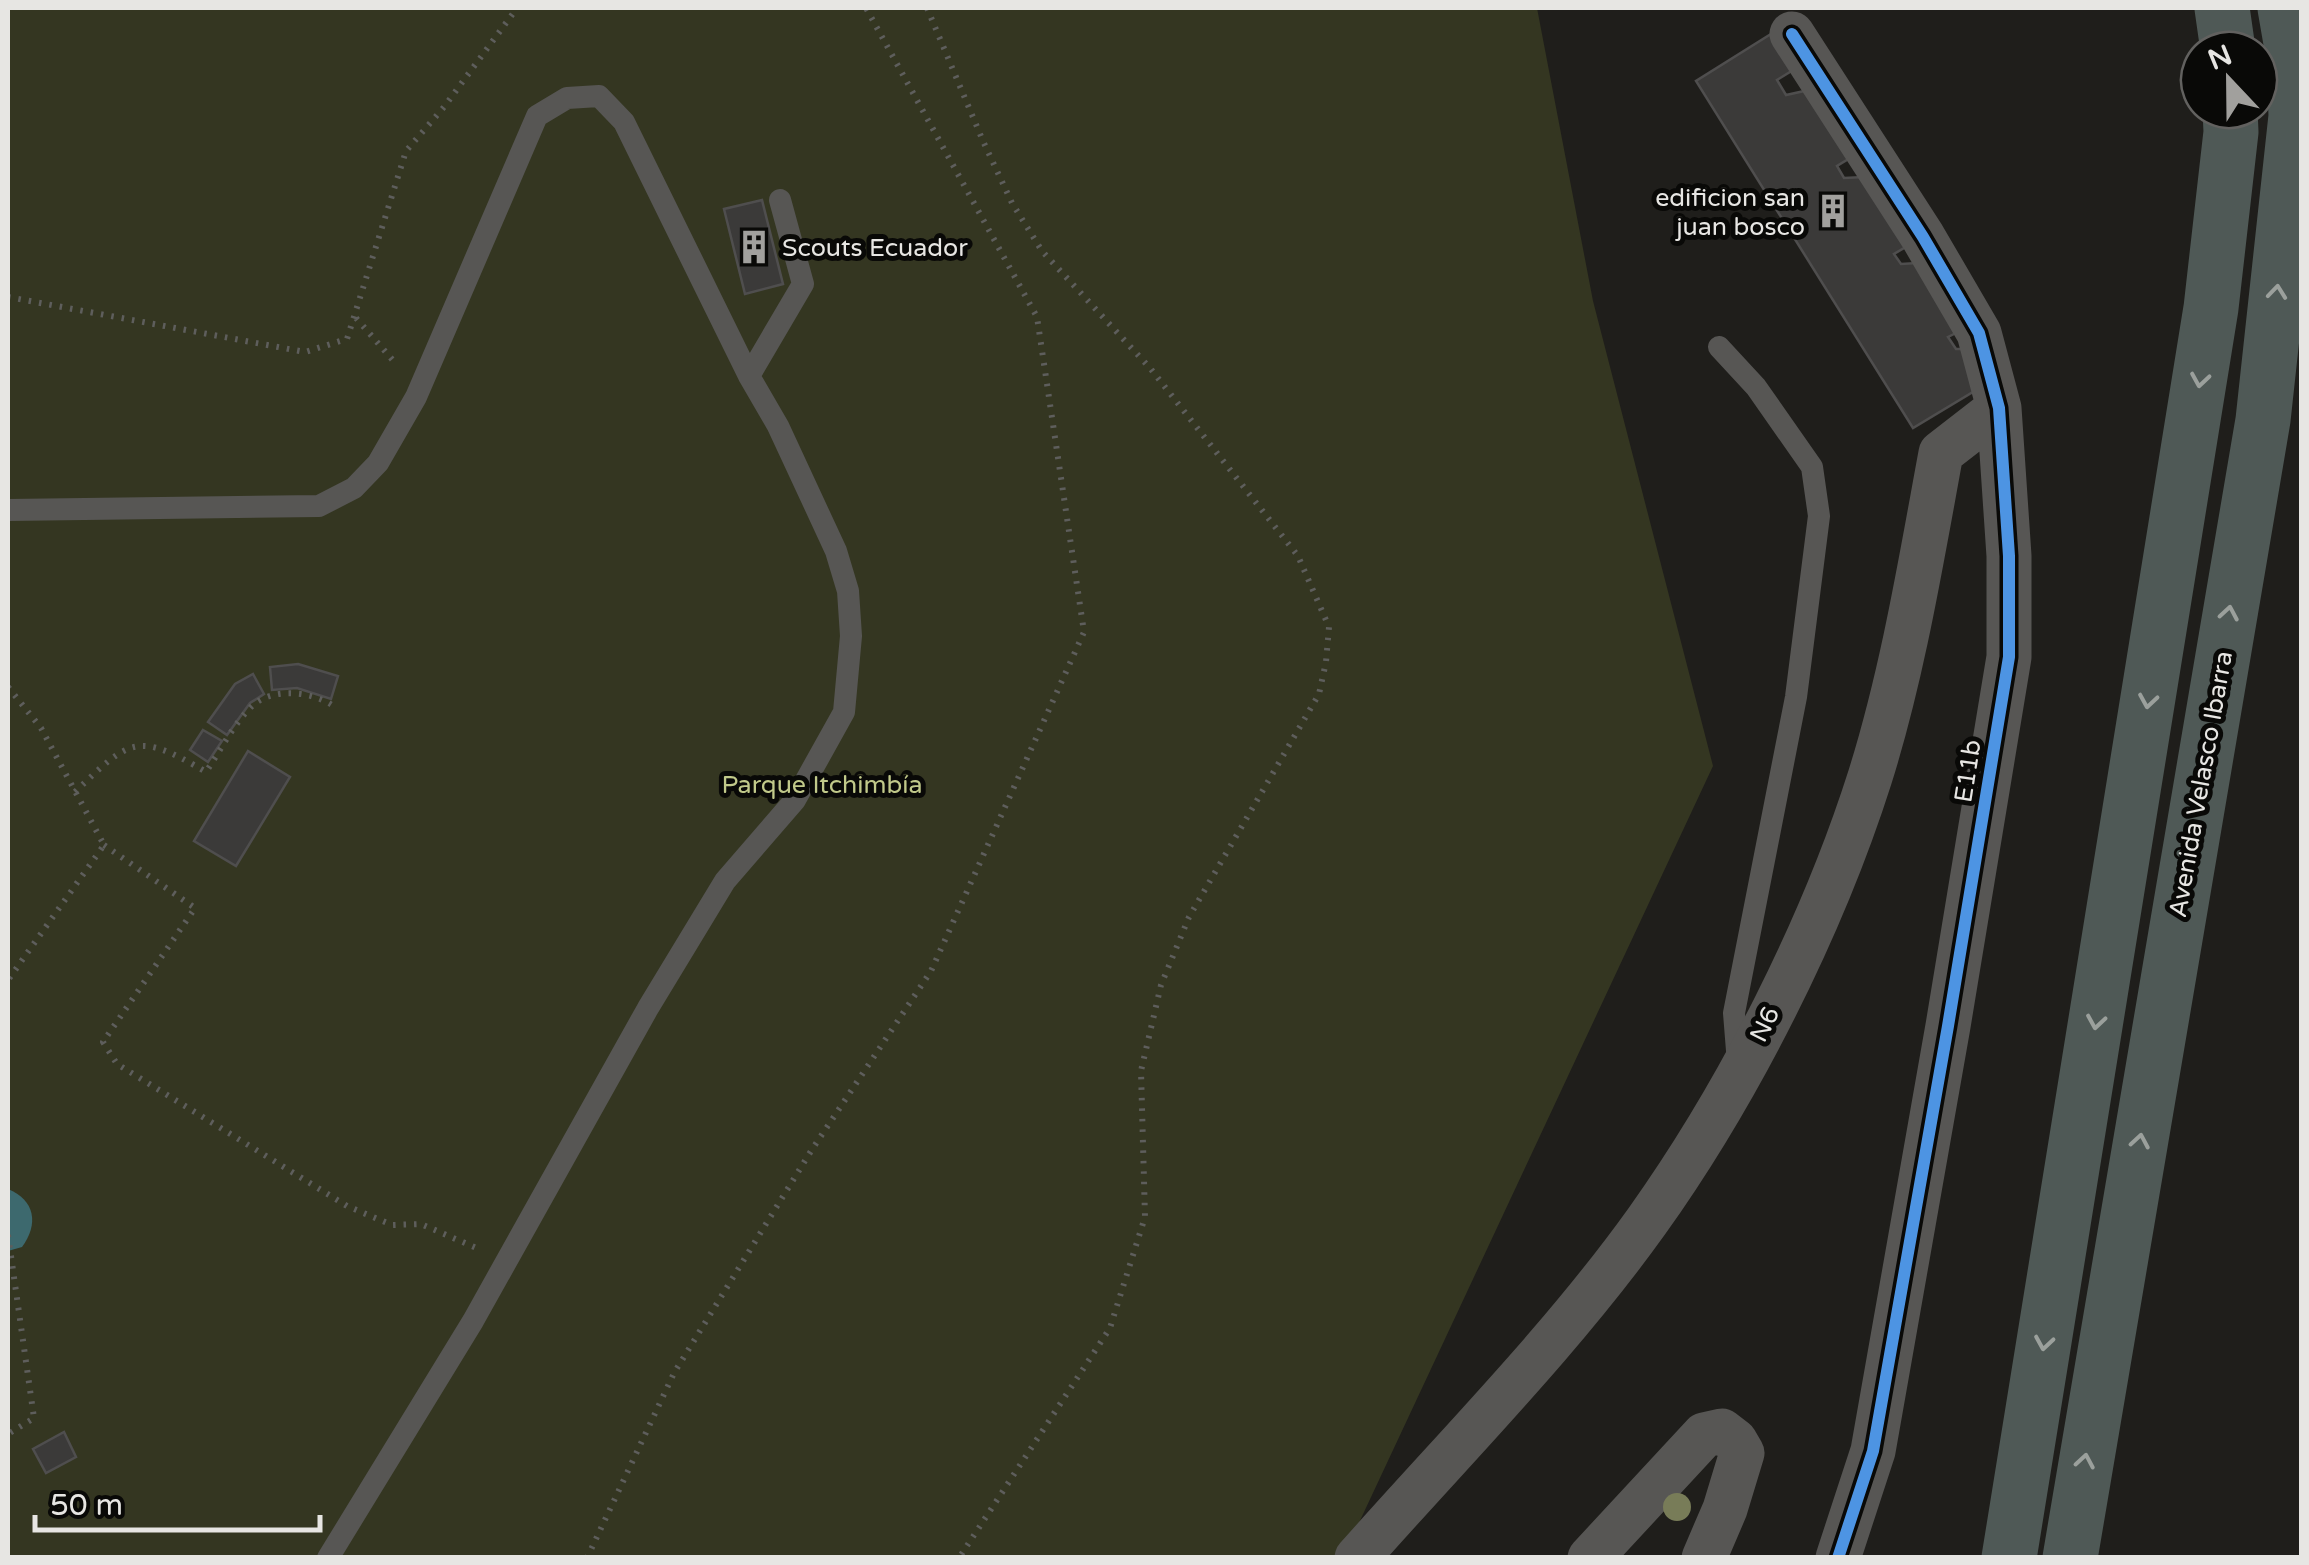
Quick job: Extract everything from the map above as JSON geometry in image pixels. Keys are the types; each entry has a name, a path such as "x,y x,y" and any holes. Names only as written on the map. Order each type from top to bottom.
{"main road":[{"name":"Avenida Velasco Ibarra","path":"2070,1558 2262,420 2296,116 2294,60 2284,8"},
{"path":"2009,1558 2211,308 2231,130"}],"street":[{"name":"E11b","path":"1792,34 1924,237 1980,333 1999,408 2009,556 2009,656 1873,1451 1838,1558"},
{"name":"N6","path":"1356,1558 1569,1323 1648,1219 1739,1075 1816,918 1870,777 1902,652 1941,453 1999,408"},
{"path":"1590,1558 1704,1435 1722,1431 1736,1441 1742,1453 1725,1509 1704,1558"}],"lane":[{"path":"8,510 319,506 354,488 378,462 424,379 537,116 567,98 599,96 624,122 748,376 787,444 836,551 848,591 851,636 844,712 795,800 716,897 648,1008 506,1262 328,1558"},
{"path":"748,376 803,284 780,200"},
{"path":"1719,347 1756,387 1812,467 1819,516 1796,697 1734,1013 1739,1075"}],"path":[{"path":"8,297 305,352 347,340 406,151 444,107 517,8"},
{"path":"587,1558 674,1373 811,1151 931,970 1084,632 1037,317 866,8"},
{"path":"927,8 982,141 1042,252 1150,368 1298,556 1329,627 1319,694 1189,917 1161,985 1141,1071 1144,1217 1110,1328 960,1558"},
{"path":"355,317 394,364 424,379"},
{"path":"8,687 41,728 104,845 196,908 103,1042 117,1064 347,1206 392,1225 421,1224 506,1262"},
{"path":"75,792 116,753 134,746 159,748 206,772 251,707 263,699 304,694 332,705"},
{"path":"8,980 104,845"},
{"path":"8,1234 34,1418 8,1434"},
{"path":"8,1301 19,1311"}],"green space":[{"name":"Parque Itchimbía","path":"8,8 1537,8 1593,301 1713,766 1343,1557 8,1558"}],"water":[{"path":"8,1189 24,1199 32,1221 22,1247 8,1251"}],"building":[{"name":"edificion san juan bosco","path":"1771,34 1793,70 1777,80 1786,95 1809,90 1850,158 1837,166 1844,178 1864,177 1909,245 1894,254 1901,264 1917,263 1958,332 1948,337 1956,349 1969,349 1991,381 1913,428 1696,81"},
{"name":"Scouts Ecuador","path":"762,200 783,284 745,294 724,209"},
{"path":"298,664 338,676 331,699 297,688 272,690 270,667"},
{"path":"253,674 264,694 250,703 227,735 208,722 235,684"},
{"path":"203,730 222,741 208,762 190,750"},
{"path":"248,751 290,777 236,866 194,841"},
{"path":"64,1432 76,1457 46,1473 33,1449"}],"cycle path":[{"path":"1792,34 1923,237 1979,333 1999,408 2009,556 2009,657 1948,1026 1873,1451 1838,1558"}],"place":[{"name":"edificion san juan bosco","path":"1833,211"},
{"name":"Scouts Ecuador","path":"754,247"}]}
